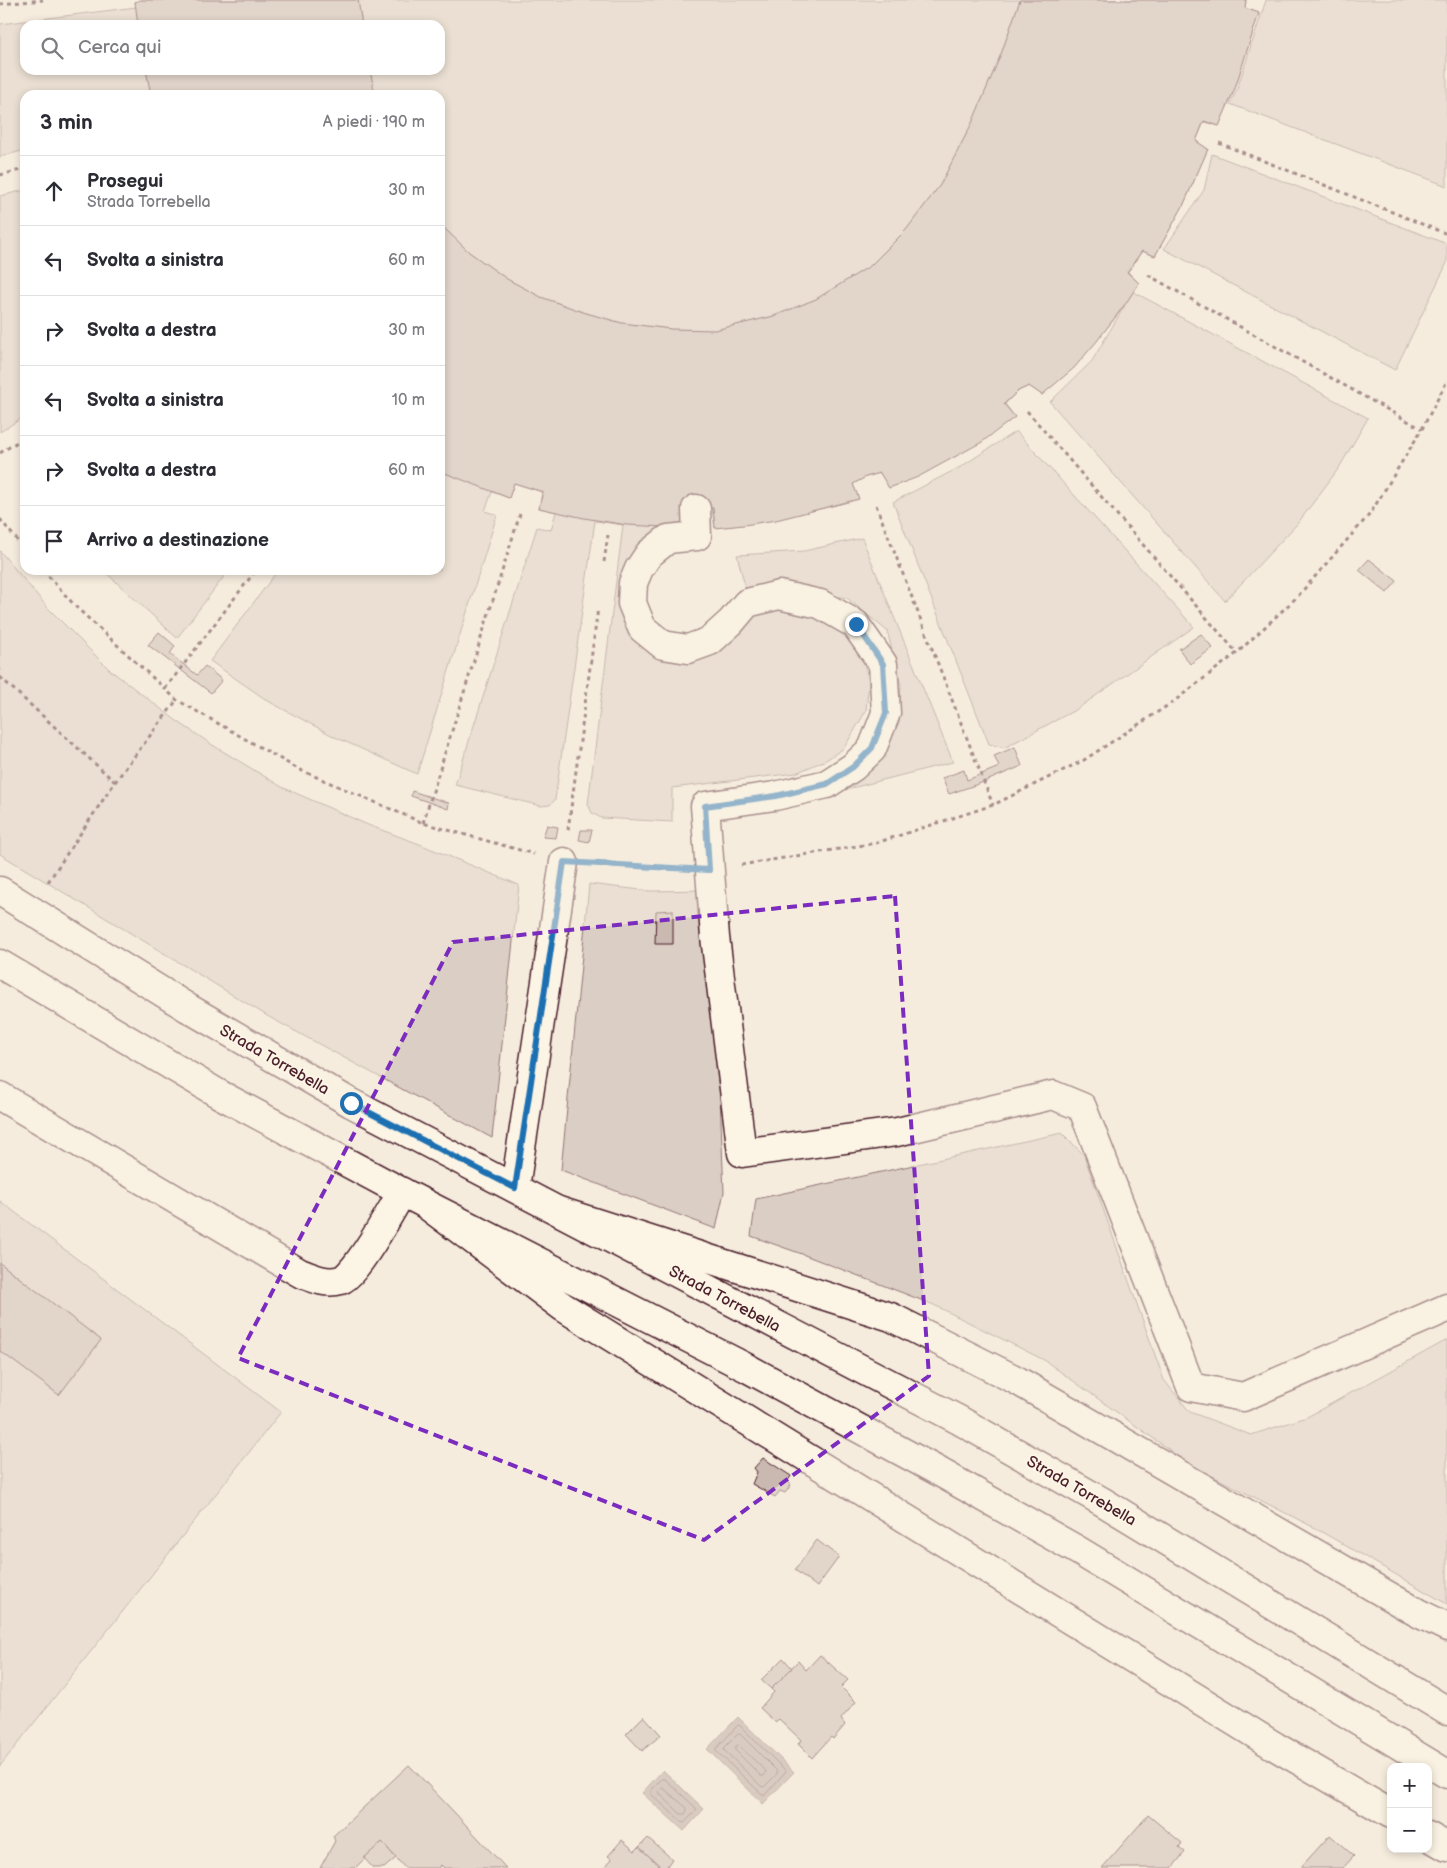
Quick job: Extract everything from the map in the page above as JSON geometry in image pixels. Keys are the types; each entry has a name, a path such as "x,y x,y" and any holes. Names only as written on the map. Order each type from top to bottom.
{"main road":[{"path":"696,509 697,536 668,539 649,554 633,582 632,603 642,628 664,646 688,648 710,641 731,622 747,603 779,595 820,604 856,624 883,664 886,713 872,748 853,767 827,784 776,796 705,806 715,937 742,1153 897,1132 1052,1095 1082,1107 1191,1387 1243,1397 1447,1308"},
{"path":"515,1188 564,862"},
{"name":"Strada Torrebella","path":"0,891 188,1008 351,1103 959,1420 1103,1502 1447,1711"},
{"path":"0,964 219,1094 413,1198 747,1368 936,1470 1079,1551 1447,1774"},
{"path":"0,1096 300,1273 324,1282 343,1280 413,1198"},
{"path":"413,1198 563,1307 1276,1747 1387,1812"},
{"path":"559,1211 891,1317 1018,1381 1418,1613 1447,1627"},
{"path":"1432,1839 1447,1848"}],"path":[{"path":"0,4 43,0"},
{"path":"1219,143 1447,234"},
{"path":"0,175 20,170"},
{"path":"1148,276 1422,429"},
{"path":"47,575 76,608 177,700 298,769 423,824 564,862 709,870 876,843 993,805 1084,760 1173,702 1237,653 1297,598 1370,514 1422,429 1447,381"},
{"path":"1027,411 1237,653"},
{"path":"0,453 20,440"},
{"path":"876,505 993,805"},
{"path":"423,824 520,514"},
{"path":"0,519 20,544"},
{"path":"604,564 608,535"},
{"path":"166,690 252,575"},
{"path":"564,862 598,603"},
{"path":"0,677 115,782"},
{"path":"29,910 115,782 177,700"}],"highlighted area":[{"path":"895,896 929,1376 704,1540 238,1358 453,942"}],"shaded area":[{"path":"140,0 1246,0 1245,8 1259,13 1235,88 1219,126 1204,122 1196,141 1208,149 1183,206 1155,256 1142,251 1128,272 1139,283 1134,292 1368,418 1339,468 1298,523 1225,601 1050,402 1092,361 1125,305 1086,352 1042,395 1029,386 1018,391 1005,404 1015,417 985,438 922,473 889,488 880,473 866,477 853,484 859,499 806,513 752,523 715,528 712,508 683,510 683,528 658,527 657,539 637,553 654,649 772,608 808,613 837,627 860,649 869,681 866,711 844,748 826,760 796,773 672,788 672,822 601,818 592,813 588,804 623,525 595,521 555,800 550,805 541,806 455,785 537,527 551,530 556,512 539,508 542,492 514,483 509,498 492,492 485,511 497,515 417,774 335,737 268,701 210,661 274,575 445,575 445,90 20,90 20,151 0,157 0,24 20,22 20,75 445,75 445,20 32,20 136,7 135,2"},
{"path":"1266,0 1447,0 1447,186 1230,104 1237,89"},
{"path":"1212,154 1447,244 1447,263 1395,370 1164,249 1204,190"},
{"path":"20,191 20,419 0,432 0,196"},
{"path":"1016,431 1194,627 1077,709 1004,748 989,744 893,502 962,466"},
{"path":"862,538 953,762 844,790 877,762 899,722 901,685 887,631 847,598 794,589 747,594 737,555 804,551"},
{"path":"0,551 48,608 110,670 177,721 211,744 282,787 368,825 519,885 492,1138 269,1017 0,854"},
{"path":"108,575 225,575 177,638"},
{"path":"589,884 650,891 703,890 719,1074 724,1192 716,1229 561,1170"},
{"path":"1062,1133 1084,1155 1164,1380 1190,1412 1251,1435 1307,1417 1447,1340 1447,1604 1313,1527 1189,1464 1044,1360 934,1305 751,1236 756,1199"},
{"path":"0,1201 281,1412 0,1766"}],"water":[{"path":"738,1717 794,1772 763,1804 707,1749"},
{"path":"663,1770 704,1809 684,1831 642,1793"}],"building":[{"path":"140,0 358,0 361,20 137,20 135,2"},
{"path":"1020,0 1246,0 1245,8 1259,13 1235,88 1219,126 1204,121 1196,141 1208,149 1183,206 1155,256 1142,251 1127,272 1139,283 1097,341 1074,368 1042,395 1029,386 1018,391 1004,404 1015,417 982,442 918,477 889,488 880,473 866,477 853,484 859,499 776,520 715,528 713,508 683,510 683,528 627,525 539,508 543,492 514,483 509,498 445,473 445,229 469,252 507,279 541,297 622,323 671,329 715,330 774,316 816,299 870,266 906,230 940,185 972,123 1001,54"},
{"path":"147,75 371,75 374,90 150,90"},
{"path":"1369,559 1397,581 1387,593 1359,570"},
{"path":"159,632 175,646 170,654 197,675 205,666 222,680 211,693 148,645"},
{"path":"1201,634 1213,648 1190,664 1179,649"},
{"path":"1015,747 1022,766 949,794 942,778 964,770 967,780 999,767 994,756"},
{"path":"412,791 449,803 448,809 411,796"},
{"path":"547,825 558,827 556,838 543,837"},
{"path":"581,830 592,830 589,842 579,840"},
{"path":"673,910 673,944 655,944 656,911"},
{"path":"0,1263 101,1340 59,1395 0,1351"},
{"path":"763,1458 791,1476 788,1481 791,1485 785,1493 780,1491 775,1497 752,1484 757,1472 754,1468"},
{"path":"817,1540 839,1557 817,1587 795,1570"},
{"path":"820,1655 848,1680 841,1687 856,1702 841,1719 845,1725 812,1758 798,1744 801,1740 779,1719 775,1722 760,1708 774,1692 771,1689 798,1661 806,1670"},
{"path":"783,1658 792,1668 771,1689 761,1680"},
{"path":"644,1716 661,1735 642,1751 626,1734"},
{"path":"409,1765 506,1868 444,1868 441,1865 438,1868 405,1868 382,1842 355,1868 320,1868 335,1841 333,1836"},
{"path":"1148,1815 1182,1843 1179,1847 1185,1852 1172,1868 1102,1868"},
{"path":"1330,1835 1354,1856 1343,1868 1300,1868"},
{"path":"648,1838 672,1859 667,1866 669,1868 662,1868 639,1847"},
{"path":"622,1840 635,1851 639,1847 662,1868 604,1868 612,1859 608,1856"},
{"path":"382,1842 396,1858 384,1868 373,1868 364,1858"}],"route":[{"path":"351,1103 515,1188 564,862 709,870 705,806 776,796 827,784 853,767 872,748 886,713 883,664 856,624"}]}
